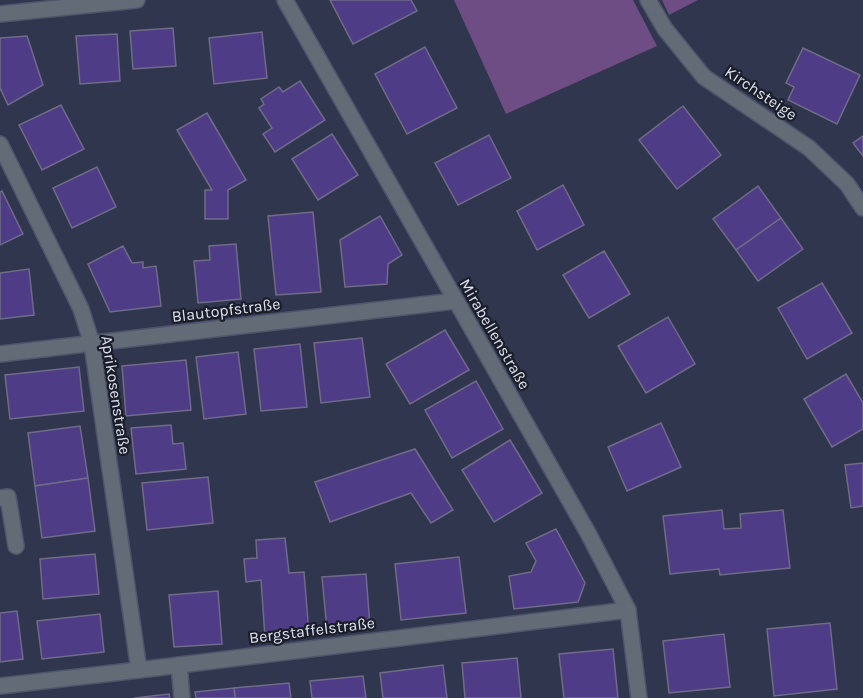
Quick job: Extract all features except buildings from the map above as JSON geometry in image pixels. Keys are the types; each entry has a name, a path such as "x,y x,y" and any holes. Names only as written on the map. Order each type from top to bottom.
{"street":[{"path":"0,14 137,0"},
{"name":"Mirabellenstraße","path":"285,0 582,523 628,610 639,698"},
{"name":"Kirchsteige","path":"648,0 665,29 704,77 809,148 847,184 863,208"},
{"name":"Aprikosenstraße","path":"0,144 81,309 92,344 139,670"},
{"name":"Blautopfstraße","path":"0,354 455,301"},
{"path":"0,498 8,497 16,546"},
{"name":"Bergstaffelstraße","path":"0,686 628,610"},
{"path":"178,665 182,698"}],"shaded area":[{"path":"454,0 633,0 657,46 506,114"},
{"path":"662,0 698,0 669,15"}]}
